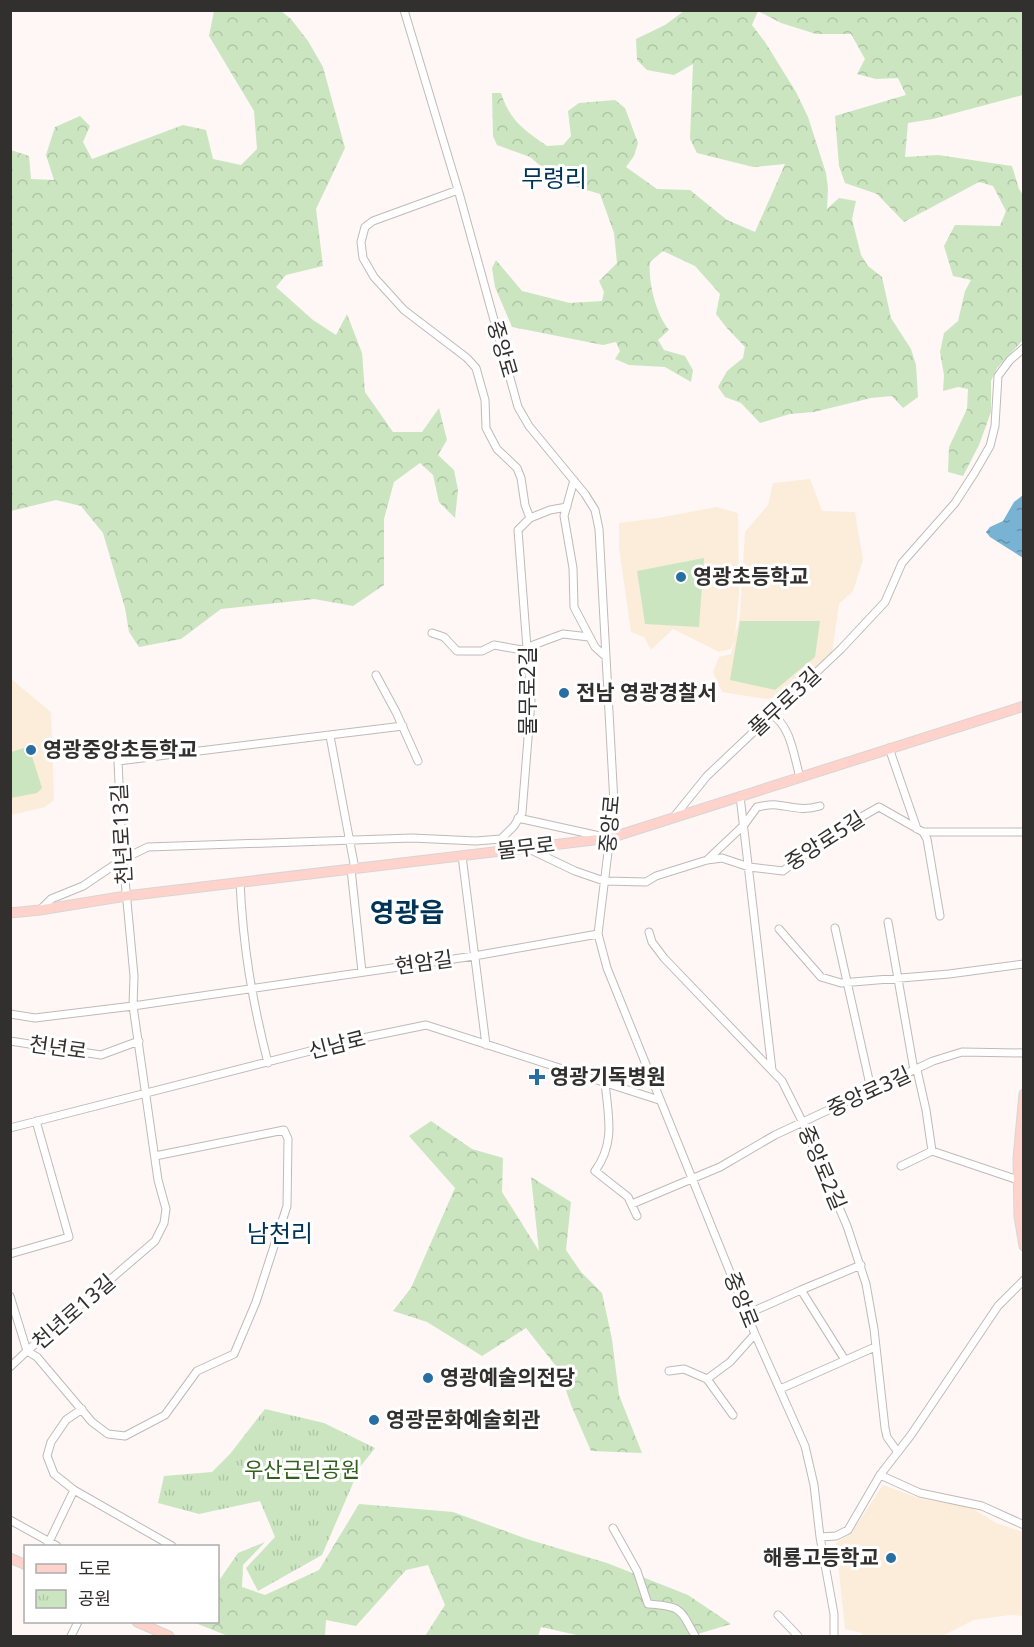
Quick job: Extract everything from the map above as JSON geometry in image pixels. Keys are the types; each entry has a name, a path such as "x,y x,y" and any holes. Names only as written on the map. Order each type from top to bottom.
{"main road":[{"name":"물무로","path":"10,913 126,896 610,838 1023,706"},
{"path":"1023,1094 1018,1158 1019,1216 1023,1246"},
{"path":"10,1558 24,1564"},
{"path":"144,1623 170,1636"}],"street":[{"name":"중앙로","path":"404,10 458,190 518,407 529,426 574,480 595,510 599,529 614,803 598,934 608,968 659,1100 755,1334 805,1446 834,1614 834,1636"},
{"path":"458,190 373,221 365,227 360,242 363,258 374,277 404,310 467,358 476,368 485,400 486,428 497,449 517,468 530,518 550,510 567,507"},
{"name":"풀무로3길","path":"673,818 707,776 841,650 885,602 902,563 955,503 990,446 997,406 998,376 1023,348"},
{"path":"574,480 564,516 573,568 574,607 595,647 606,657"},
{"name":"물무로2길","path":"518,818 522,813 524,795 531,701 518,530 530,518"},
{"path":"432,633 444,637 457,651 482,651 494,645 528,649 563,634 589,637"},
{"path":"376,675 403,726 418,761"},
{"path":"771,715 777,718 787,733 800,777"},
{"name":"천년로13길","path":"155,1156 284,1130 288,1139 287,1206 256,1302 234,1354 197,1371 165,1415 125,1436 108,1434 92,1422 37,1357 27,1351 155,1241 164,1223 166,1209 155,1156 133,1006 134,976 123,859 118,761 403,726"},
{"path":"330,736 350,841 362,972"},
{"path":"889,748 920,830 927,839 940,916"},
{"path":"740,796 772,1070"},
{"path":"707,860 744,825 757,807 775,805 808,809 820,806"},
{"name":"중앙로5길","path":"527,848 574,871 604,881 646,882 656,876 707,860 722,858 749,867 783,871 831,834 879,807 920,830"},
{"path":"40,910 51,899 83,886 123,859 148,847 412,838 476,841 501,839 514,826 518,818 610,838"},
{"path":"920,830 1023,832"},
{"path":"462,856 486,1046"},
{"path":"240,882 244,947 250,988 268,1063"},
{"path":"888,922 915,1070 926,1110 932,1151"},
{"path":"835,927 871,1089"},
{"path":"779,929 821,977 841,983 1023,964"},
{"name":"중앙로2길","path":"649,932 652,942 664,958 782,1081 803,1123 861,1265 872,1314 885,1428 887,1437 897,1451"},
{"name":"현암길","path":"10,1014 35,1018 133,1006 474,956 598,934"},
{"name":"신남로","path":"10,1128 353,1040 426,1025 659,1100"},
{"name":"천년로","path":"10,1041 101,1055 139,1041"},
{"name":"중앙로3길","path":"632,1204 720,1167 775,1135 933,1061 962,1052 1023,1053"},
{"path":"605,1082 610,1134 607,1150 595,1171 628,1197 637,1216"},
{"path":"10,1254 69,1237 36,1121"},
{"path":"901,1166 932,1151 1018,1180"},
{"path":"747,1314 861,1265"},
{"path":"820,1537 836,1536 848,1530 880,1475 911,1435 998,1306 1023,1281"},
{"path":"801,1290 845,1360"},
{"path":"10,1296 27,1351 10,1366"},
{"path":"707,1379 730,1362 755,1334"},
{"path":"780,1389 875,1347"},
{"path":"669,1371 684,1369 707,1379 733,1415"},
{"path":"82,1409 66,1420 51,1442 47,1456 54,1473 75,1490 170,1545"},
{"path":"880,1475 920,1493 982,1506 1023,1525"},
{"path":"10,1520 48,1544 75,1490"},
{"path":"613,1528 637,1571 648,1604 674,1607 686,1616 695,1636"},
{"path":"778,1615 798,1636"}],"shaded area":[{"path":"810,479 822,511 855,512 863,560 853,591 839,604 832,653 783,697 766,699 722,692 713,672 719,657 731,654 735,639 731,649 719,652 673,629 651,650 644,637 631,632 619,548 619,523 716,507 738,513 739,595 735,636 740,616 745,532 768,505 773,483"},
{"name":"영광중앙초등학교","path":"10,678 51,712 54,800 45,807 11,815"},
{"name":"해룡고등학교","path":"883,1485 921,1499 970,1507 996,1523 1023,1532 1023,1616 1010,1615 974,1620 942,1636 863,1636 862,1633 845,1629 836,1543 852,1532"}],"green space":[{"path":"214,11 281,11 291,19 308,41 323,67 345,148 316,209 323,266 286,275 276,287 313,320 336,335 347,314 362,353 365,392 393,432 422,432 439,408 447,440 438,455 454,470 458,490 455,518 439,502 433,475 420,463 394,482 384,519 384,585 353,606 314,599 221,609 181,639 139,647 129,632 125,608 103,533 81,506 56,500 11,511 11,150 29,156 31,179 54,180 46,155 55,127 80,116 90,126 83,142 92,159 183,125 206,130 213,159 241,165 257,149 254,111 209,36"},
{"path":"684,11 758,11 752,25 796,92 808,117 826,173 827,209 839,198 856,201 852,219 861,255 868,266 882,277 891,318 911,349 916,365 918,397 903,408 892,396 871,398 814,412 790,414 760,423 741,403 725,397 718,387 727,371 743,358 745,347 716,314 720,294 695,266 663,251 650,262 650,279 654,298 669,330 658,340 664,350 685,356 693,370 691,382 665,367 629,365 615,359 620,351 616,342 603,345 512,327 495,287 492,268 496,260 522,291 570,303 602,301 604,292 599,281 617,263 614,233 600,194 570,185 550,174 530,157 497,145 493,136 492,93 501,93 513,118 547,146 563,145 571,136 568,111 579,103 615,100 625,108 638,143 634,156 626,167 657,189 690,190 727,220 755,232 785,164 753,167 697,153 690,139 693,64 674,75 647,70 637,60 636,39 665,25"},
{"path":"758,11 1023,11 1023,95 933,119 908,123 905,157 938,155 1012,166 1023,195 1023,340 997,368 991,381 991,412 979,445 963,476 948,472 949,447 967,409 968,389 958,387 943,391 944,375 940,352 944,333 958,321 965,291 971,280 953,276 944,246 955,225 1000,226 1006,211 993,186 979,182 904,222 877,194 845,183 839,166 835,116 906,95 898,78 876,79 857,74 865,59 851,34 816,34 781,23"},
{"path":"704,558 699,627 645,624 637,571"},
{"path":"740,621 820,621 815,657 775,690 730,680"},
{"path":"24,748 30,750 42,788 37,793 11,798 11,752"},
{"path":"431,1121 472,1149 503,1158 502,1192 539,1251 531,1177 571,1202 566,1250 581,1272 602,1293 612,1339 619,1395 642,1453 591,1451 559,1370 526,1328 482,1356 427,1322 393,1311 411,1288 455,1188 409,1136"},
{"name":"우산근린공원","path":"265,1409 324,1423 375,1448 360,1467 322,1555 258,1591 246,1568 275,1537 260,1501 199,1514 158,1503 164,1476 212,1472 230,1454"},
{"path":"359,1504 453,1512 527,1539 607,1563 688,1595 731,1624 691,1636 581,1636 541,1627 538,1636 425,1636 445,1605 428,1565 406,1570 356,1626 326,1620 325,1636 228,1636 196,1623 219,1623 219,1581 238,1553 265,1542 243,1565 242,1587 265,1595 319,1570"}],"water":[{"path":"1023,495 1023,558 986,532 990,527 1003,521 1014,502"}],"place":[{"name":"영광초등학교","path":"681,577"},
{"name":"전남 영광경찰서","path":"564,693"},
{"name":"영광중앙초등학교","path":"31,750"},
{"name":"영광기독병원","path":"537,1077"},
{"name":"영광예술의전당","path":"428,1378"},
{"name":"영광문화예술회관","path":"374,1420"},
{"name":"해룡고등학교","path":"891,1558"}],"district":[{"name":"무령리","path":"554,179"},
{"name":"영광읍","path":"407,913"},
{"name":"남천리","path":"280,1234"}]}
